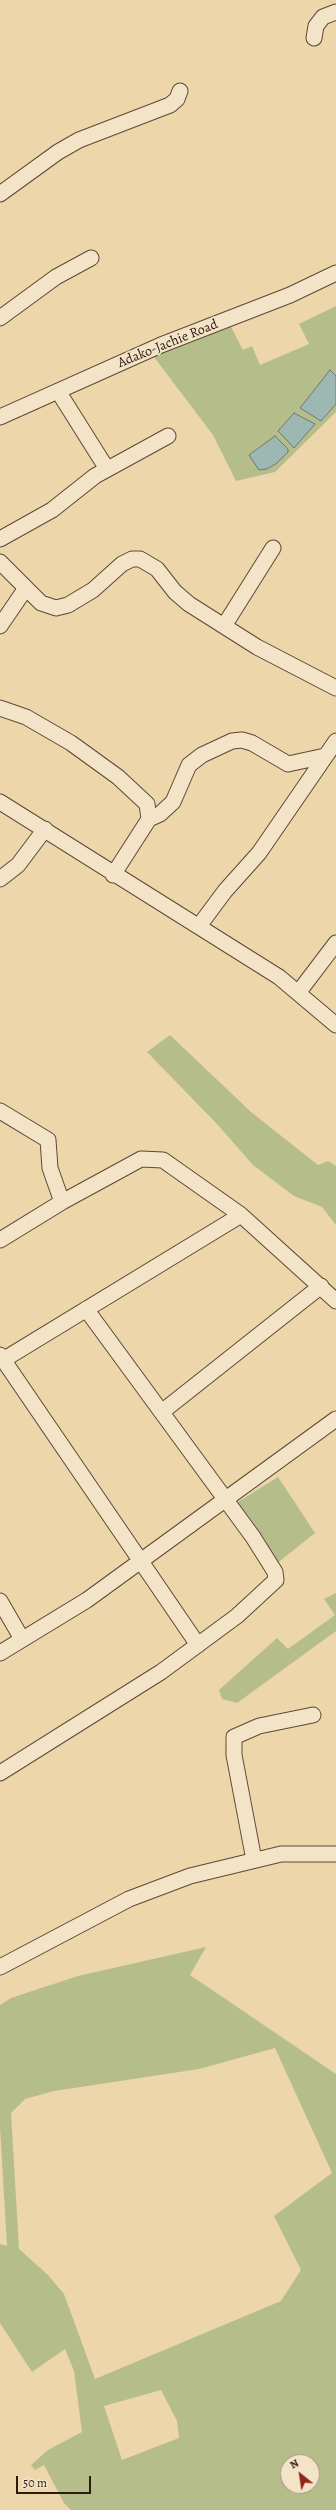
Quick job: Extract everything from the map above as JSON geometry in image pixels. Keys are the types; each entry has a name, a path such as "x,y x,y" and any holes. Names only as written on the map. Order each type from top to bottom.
{"street":[{"path":"314,38 316,26 322,17 336,12"},
{"path":"0,194 58,152 79,140 170,105 177,99 180,91"},
{"path":"0,318 50,281 91,258"},
{"name":"Adako-Jachie Road","path":"0,417 161,345 290,295 336,273"},
{"path":"58,391 108,469"},
{"path":"0,539 52,510 82,486 108,469 168,436"},
{"path":"224,626 273,548"},
{"path":"0,562 41,603 56,608 68,605 93,590 122,564 132,559 140,559 158,569 175,592 189,604 257,647 336,688"},
{"path":"0,626 26,588"},
{"path":"0,708 26,717 55,733 118,777 147,804 149,819"},
{"path":"113,875 149,819 160,814 172,802 189,765 202,755 232,741 242,740 288,764 331,752"},
{"path":"199,926 225,891 259,853 331,752"},
{"path":"0,802 45,829 113,875 199,926 279,977 336,1025"},
{"path":"0,879 26,856 45,829"},
{"path":"298,993 336,943"},
{"path":"0,1111 48,1140 50,1168 62,1202"},
{"path":"0,1240 62,1202 141,1159 152,1158 163,1160 241,1215 336,1301"},
{"path":"198,1644 2,1358 241,1215"},
{"path":"163,1411 321,1286"},
{"path":"0,1773 155,1676 237,1616 276,1580 275,1572 253,1536 163,1411 86,1309"},
{"path":"0,1653 87,1600 336,1419"},
{"path":"0,1601 22,1639"},
{"path":"254,1860 234,1755 234,1737 259,1726 313,1715"},
{"path":"0,1967 144,1892 190,1876 281,1854 336,1854"}],"green space":[{"path":"336,306 336,376 329,371 321,421 336,404 336,412 275,472 236,481 213,435 151,353 229,323 243,350 252,346 260,365 309,344 299,324","holes":["261,447 288,452 249,455"]},
{"path":"170,1035 251,1112 318,1165 328,1161 336,1166 336,1225 322,1207 294,1196 253,1165 217,1124 147,1052"},
{"path":"278,1477 315,1533 276,1564 233,1505"},
{"path":"336,1593 336,1631 237,1703 222,1699 219,1690 277,1638 288,1649 335,1615 324,1599"},
{"path":"206,1947 190,1975 336,2074 336,2510 71,2510 64,2503 44,2465 35,2470 31,2465 48,2450 82,2432 74,2371 65,2349 32,2372 0,2323 0,2244 7,2246 0,2127 0,2005 11,1998 78,1976","holes":["275,2048 332,2173 274,2216 301,2270 281,2301 95,2379 64,2294 48,2275 19,2249 11,2113 25,2099 54,2091 199,2069","161,2390 177,2421 179,2438 122,2460 104,2406"]}],"water":[{"path":"330,370 336,376 336,404 321,421 300,408"},
{"path":"294,413 315,424 294,448 278,431"},
{"path":"275,436 288,449 288,452 277,463 267,469 259,470 249,455"}]}
